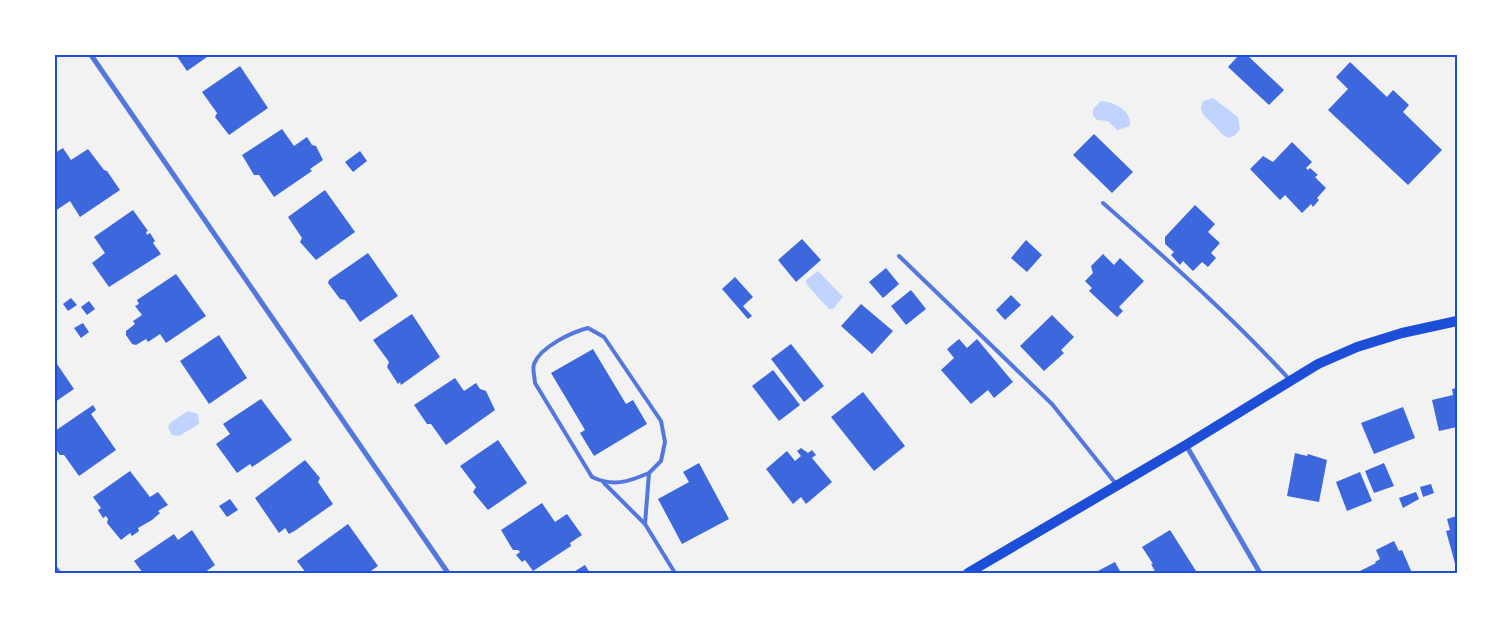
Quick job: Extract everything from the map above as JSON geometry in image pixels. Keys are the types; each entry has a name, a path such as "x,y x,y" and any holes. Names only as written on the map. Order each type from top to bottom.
{"main road":[{"path":"968,573 1186,445 1318,364 1357,347 1402,333 1457,321"}],"street":[{"path":"91,55 448,573"},
{"path":"1186,445 1260,573"},
{"path":"55,568 59,573"}],"lane":[{"path":"1103,203 1188,278 1290,380"},
{"path":"899,256 1052,404 1117,486"},
{"path":"604,483 626,483 650,473 661,461 665,442 662,422 604,337 588,328 572,332 540,354 533,365 535,383 586,469 592,477 604,483 645,524 675,573"},
{"path":"645,524 650,473"}],"water":[{"path":"1213,98 1238,117 1240,129 1232,137 1226,137 1206,117 1201,109 1203,101"},
{"path":"1101,101 1116,105 1125,111 1130,120 1130,126 1117,130 1108,121 1097,120 1093,115 1093,109"},
{"path":"818,271 843,297 833,309 829,309 807,285 806,280"},
{"path":"188,411 198,414 199,424 179,436 172,435 168,427 170,423"}],"building":[{"path":"176,55 210,55 187,71"},
{"path":"1239,55 1247,55 1284,90 1269,105 1228,67"},
{"path":"1350,62 1387,97 1393,90 1409,105 1403,112 1442,150 1408,185 1328,110 1348,89 1336,77"},
{"path":"240,66 268,108 229,135 215,117 217,113 202,92"},
{"path":"282,129 294,146 307,137 312,145 316,146 323,160 310,169 312,171 274,197 259,175 254,175 242,155"},
{"path":"1094,134 1133,172 1112,193 1073,155"},
{"path":"1292,142 1312,162 1306,168 1308,170 1310,168 1318,175 1315,177 1326,188 1317,198 1319,200 1313,207 1311,204 1302,213 1285,195 1280,200 1250,169 1263,156 1273,162"},
{"path":"63,148 71,160 88,149 120,190 80,217 70,201 55,211 55,153"},
{"path":"360,151 367,161 353,172 345,162"},
{"path":"325,190 355,232 316,260 300,242 302,238 288,217"},
{"path":"1195,205 1215,224 1208,232 1220,243 1211,253 1216,258 1208,267 1202,262 1193,271 1183,261 1180,265 1171,255 1174,252 1165,244 1165,237"},
{"path":"133,210 148,231 146,232 147,235 150,233 155,241 153,243 161,254 109,287 92,263 105,253 94,237"},
{"path":"802,239 821,260 796,282 778,260"},
{"path":"1026,240 1042,255 1027,272 1011,258"},
{"path":"368,253 398,296 360,322 345,300 340,299 328,283 329,280"},
{"path":"1103,254 1114,265 1120,258 1144,281 1119,307 1123,311 1117,317 1089,291 1092,288 1085,281 1093,273 1091,266"},
{"path":"886,268 899,284 883,298 869,282"},
{"path":"176,274 206,316 166,343 160,334 148,342 146,339 136,345 132,344 126,335 126,331 135,324 133,321 142,315 135,306 139,304 137,300"},
{"path":"735,277 753,297 743,306 752,316 748,319 722,289"},
{"path":"911,290 926,309 906,325 891,306"},
{"path":"1011,295 1021,305 1005,320 996,310"},
{"path":"71,298 77,305 68,311 63,304"},
{"path":"89,301 95,309 87,315 81,307"},
{"path":"861,304 893,331 872,354 841,326"},
{"path":"412,314 440,357 401,385 400,382 398,384 387,367 389,362 373,340"},
{"path":"1052,315 1074,337 1061,350 1064,353 1044,371 1020,346"},
{"path":"83,323 89,332 81,338 74,328"},
{"path":"219,335 247,378 209,404 180,361"},
{"path":"959,339 967,348 977,339 1013,382 994,398 988,390 971,404 941,370 954,358 947,349"},
{"path":"791,344 824,386 804,402 771,359"},
{"path":"593,349 626,404 633,400 647,424 594,456 580,433 585,430 551,373"},
{"path":"55,361 74,389 55,402"},
{"path":"773,370 800,405 779,421 752,386"},
{"path":"455,378 464,391 476,383 480,389 486,391 495,410 446,445 431,424 427,424 414,405"},
{"path":"1457,388 1457,427 1439,431 1432,400 1453,395 1452,389"},
{"path":"863,392 905,446 874,471 831,417"},
{"path":"261,399 292,440 252,467 250,464 237,473 216,444 230,434 223,424"},
{"path":"93,405 96,410 91,414 116,450 79,476 64,455 60,455 55,448 55,431"},
{"path":"1403,407 1415,438 1374,454 1361,423"},
{"path":"498,440 527,483 488,510 473,492 476,487 460,466"},
{"path":"801,448 808,453 812,450 816,455 812,458 832,482 806,504 801,497 793,504 766,469 787,451 795,461 801,456 797,451"},
{"path":"1295,453 1307,456 1308,454 1327,460 1319,502 1287,496"},
{"path":"305,460 320,478 318,482 333,504 289,534 285,528 279,533 255,498"},
{"path":"699,463 729,519 682,544 658,499 689,482 683,472"},
{"path":"1384,463 1394,486 1374,493 1365,471"},
{"path":"130,471 150,497 158,492 168,505 158,511 160,513 152,520 138,528 139,531 132,536 130,533 121,540 107,523 108,519 106,516 103,518 98,510 101,508 93,497"},
{"path":"1360,472 1372,501 1347,511 1336,482"},
{"path":"1431,484 1434,493 1423,497 1420,487"},
{"path":"1416,492 1419,499 1403,508 1399,498"},
{"path":"230,499 238,510 227,517 219,506"},
{"path":"542,503 555,522 567,514 582,535 570,543 571,546 533,571 525,560 522,562 516,555 520,552 513,550 501,530"},
{"path":"1457,516 1456,567 1446,531 1450,530 1447,519"},
{"path":"348,524 378,566 368,573 306,573 297,561"},
{"path":"192,530 215,565 204,573 143,573 134,561 174,534 178,540"},
{"path":"1170,530 1196,571 1193,573 1156,573 1151,564 1153,564 1142,547"},
{"path":"1394,541 1399,551 1402,550 1412,573 1356,573 1376,563 1380,559 1376,550"},
{"path":"1115,562 1121,573 1094,573"},
{"path":"585,565 590,573 572,573"}]}
